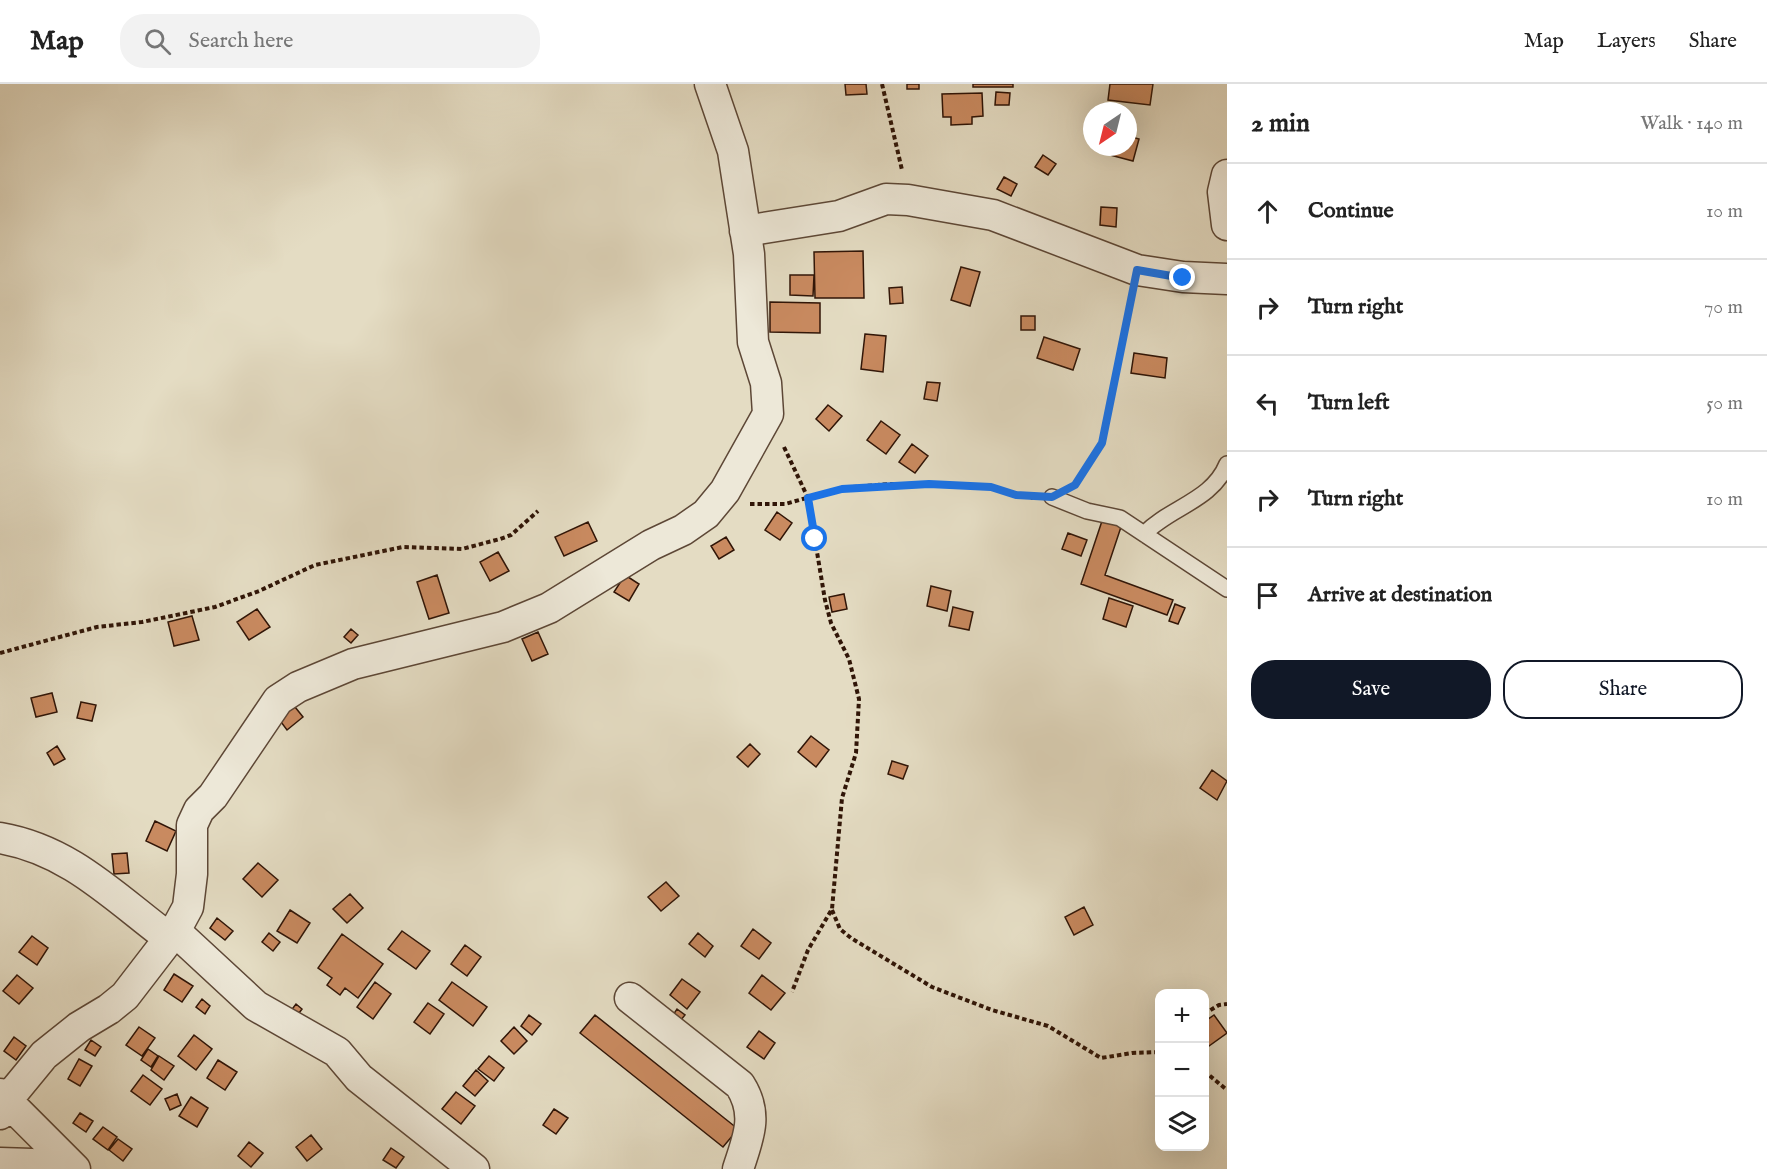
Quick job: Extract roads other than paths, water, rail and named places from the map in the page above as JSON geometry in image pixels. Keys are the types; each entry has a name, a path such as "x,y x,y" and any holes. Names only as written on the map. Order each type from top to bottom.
{"street":[{"path":"75,1169 2,1103 44,1055 125,996 172,934 188,907 192,874 192,825 199,810 213,796 278,700 298,687 353,664 503,627 549,608 651,544 683,530 706,514 757,438 768,414 765,383 753,342 745,231 733,151 710,84"},
{"path":"1227,175 1223,192 1227,225"},
{"path":"745,231 839,216 886,199 908,200 993,215 1137,270 1183,278 1227,279"},
{"path":"0,838 46,850 71,862 172,934 256,1006 337,1052 359,1078 474,1169"},
{"path":"630,998 740,1085 749,1100 752,1116 738,1169"},
{"path":"0,1163 32,1164 49,1169"}],"lane":[{"path":"1144,534 1152,525 1209,491 1222,475 1227,464"},
{"path":"1052,497 1087,511 1120,518 1227,589"}]}
